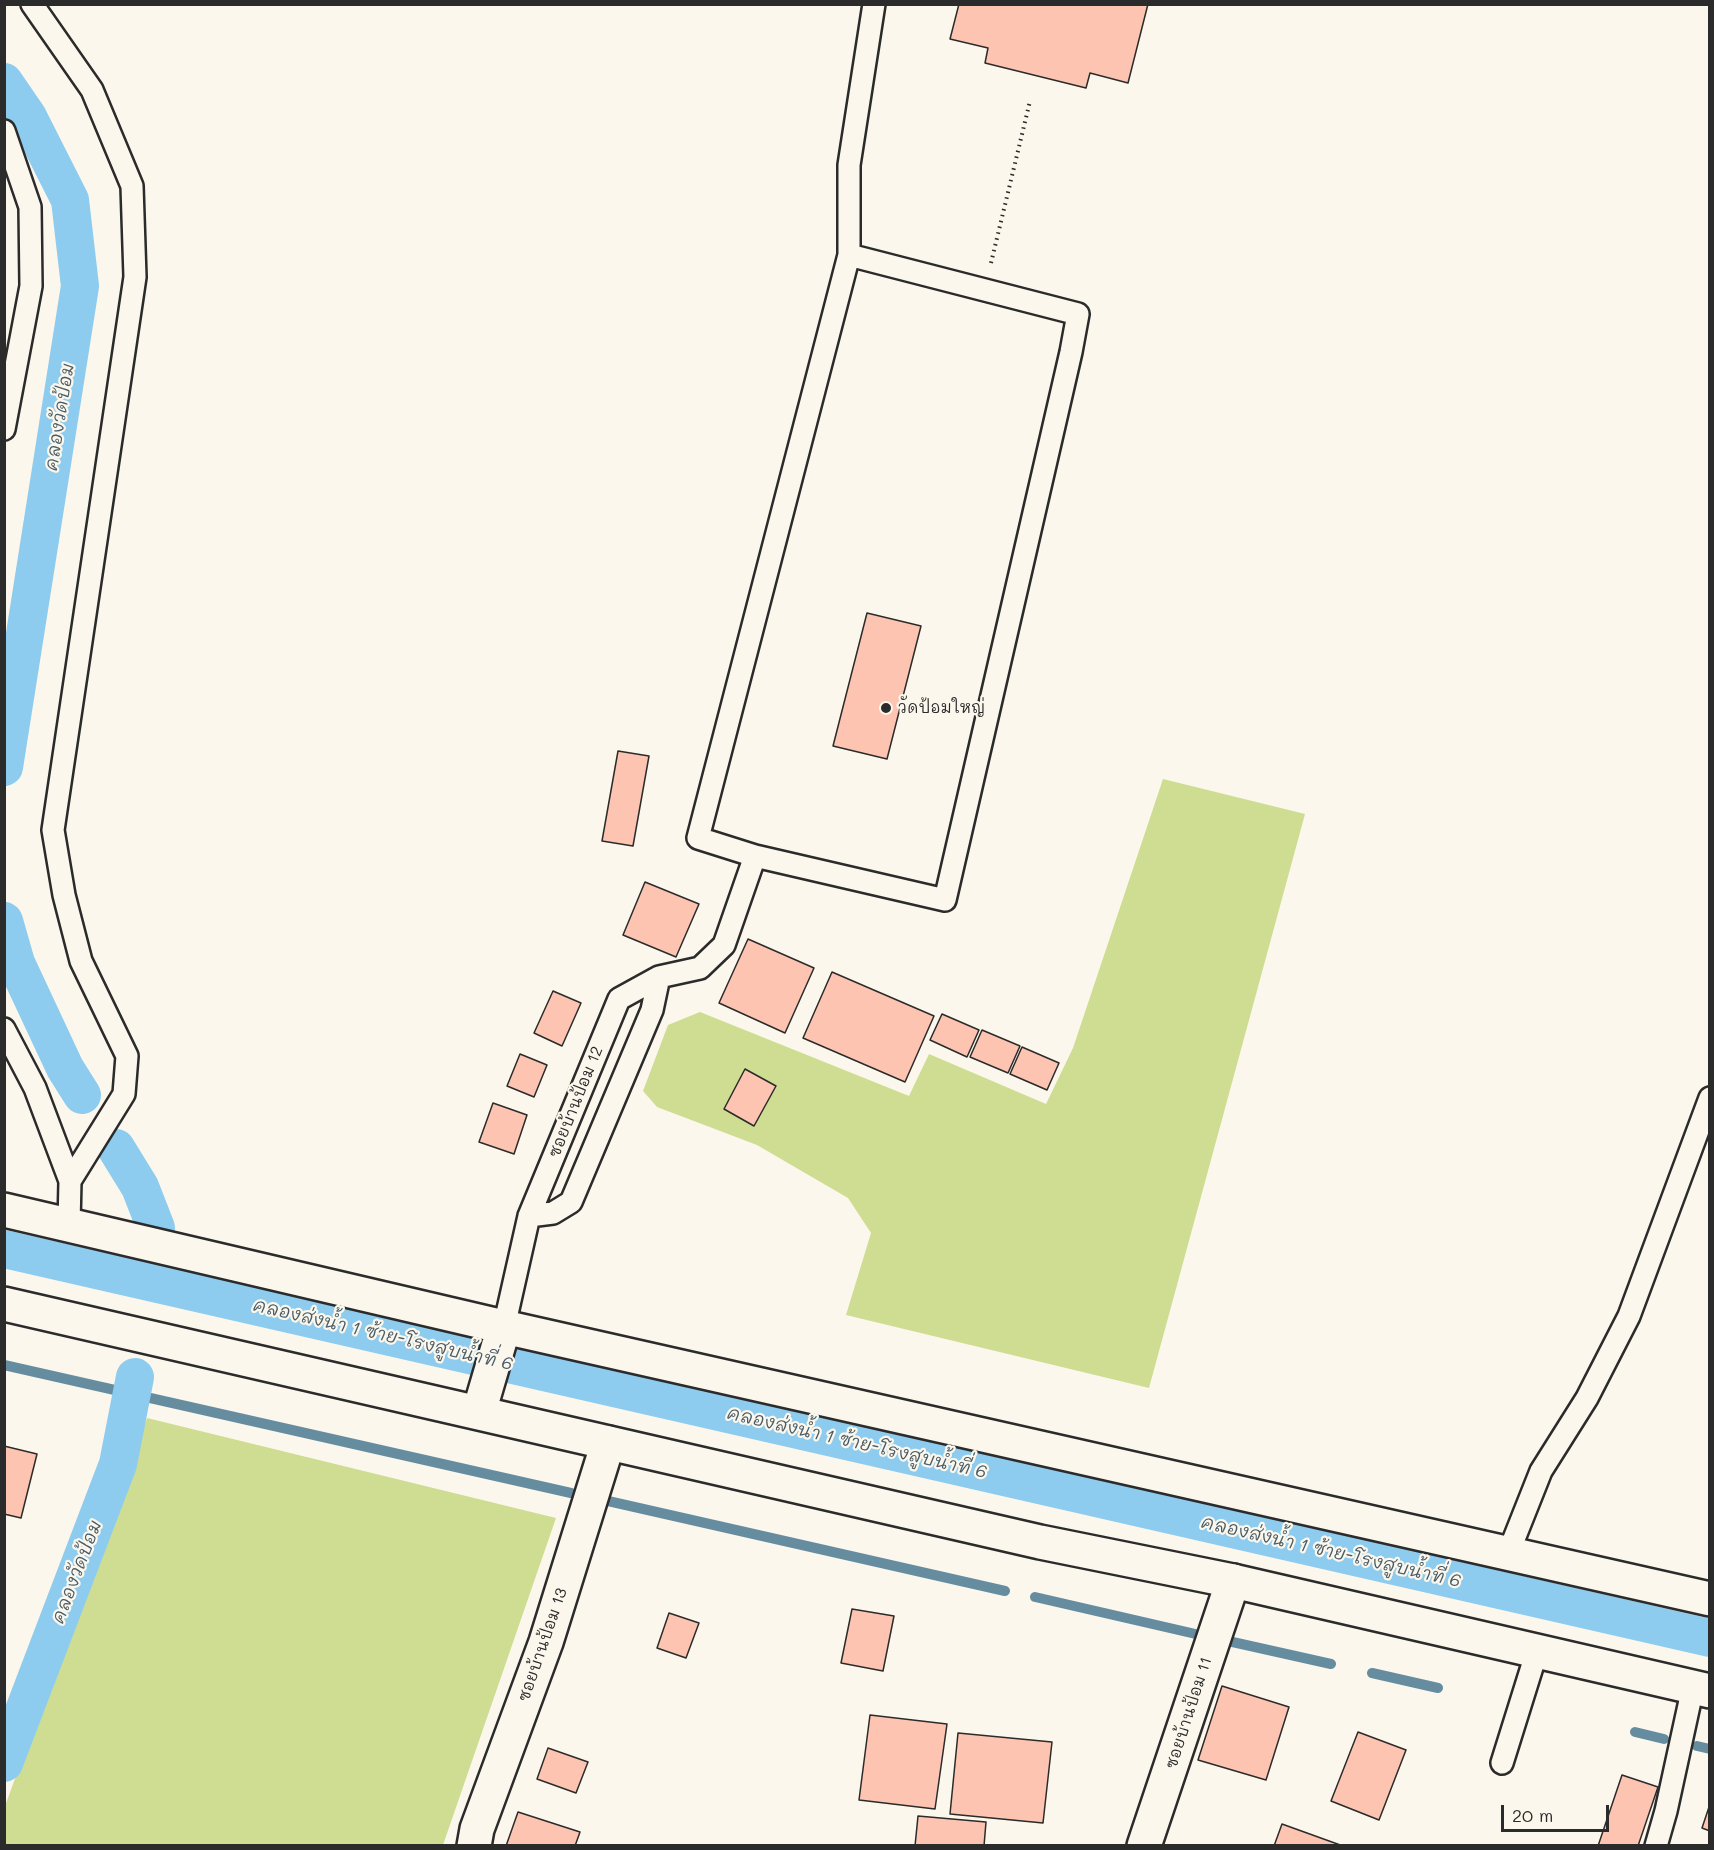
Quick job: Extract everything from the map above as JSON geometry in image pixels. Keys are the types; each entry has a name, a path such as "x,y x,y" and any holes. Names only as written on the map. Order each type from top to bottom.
{"street":[{"path":"4,1210 69,1224 501,1336 1710,1599"},
{"path":"4,1304 483,1399 608,1443 1040,1542 1233,1581 1701,1689"},
{"name":"ซอยบ้านป้อม 12","path":"483,1399 501,1336"},
{"name":"ซอยบ้านป้อม 13","path":"474,1845 477,1829 546,1642 608,1443"},
{"name":"ซอยบ้านป้อม 11","path":"1144,1845 1233,1581"}],"lane":[{"path":"32,4 92,90 132,186 134,231 135,276 54,830 64,895 81,961 127,1056 124,1094 70,1181"},
{"path":"849,255 1078,314 945,900 755,856 698,838 849,255 849,165 874,4"},
{"path":"4,131 30,207 31,286 4,429"},
{"name":"ซอยบ้านป้อม 12","path":"501,1336 529,1216 619,999 659,977 700,968 724,945 755,856"},
{"path":"529,1216 553,1214 570,1202 652,1010 659,977"},
{"path":"4,1029 35,1088 70,1181 69,1224"},
{"path":"1508,1554 1541,1471 1587,1398 1629,1316 1710,1098"},
{"path":"1502,1763 1537,1651"},
{"path":"1656,1845 1701,1689"}],"path":[{"path":"984,290 1030,101"}],"green space":[{"path":"1163,779 1305,814 1149,1388 846,1315 871,1233 848,1198 757,1145 657,1107 643,1091 668,1025 700,1012 909,1096 929,1054 1046,1104 1073,1048"},
{"path":"147,1418 556,1518 443,1845 5,1845 5,1806"}],"building":[{"path":"959,4 1148,4 1128,83 1090,73 1086,88 985,63 988,48 950,39"},
{"path":"867,613 921,626 887,759 833,746"},
{"path":"618,751 649,756 633,846 602,841"},
{"path":"645,882 699,904 676,957 623,935"},
{"path":"748,939 814,968 785,1033 719,1003"},
{"path":"832,972 934,1016 905,1082 803,1038"},
{"path":"553,991 581,1003 562,1046 534,1033"},
{"path":"942,1014 979,1030 967,1057 930,1040"},
{"path":"982,1030 1020,1046 1008,1073 970,1057"},
{"path":"1022,1047 1059,1063 1047,1090 1010,1074"},
{"path":"520,1054 547,1065 534,1097 507,1086"},
{"path":"745,1069 776,1086 754,1126 724,1109"},
{"path":"493,1103 527,1115 514,1154 479,1142"},
{"path":"4,1446 37,1454 21,1518 4,1514"},
{"path":"852,1609 894,1616 883,1671 841,1663"},
{"path":"669,1613 699,1623 686,1658 657,1648"},
{"path":"1222,1686 1289,1707 1266,1780 1198,1760"},
{"path":"870,1715 947,1724 935,1809 859,1800"},
{"path":"1358,1732 1406,1750 1379,1820 1331,1801"},
{"path":"958,1733 1052,1742 1043,1823 950,1814"},
{"path":"548,1748 588,1762 576,1793 537,1779"},
{"path":"1622,1775 1658,1787 1638,1846 1598,1846"},
{"path":"1710,1804 1710,1831 1702,1828"},
{"path":"518,1812 580,1832 575,1846 506,1846"},
{"path":"918,1816 986,1822 984,1846 915,1846"},
{"path":"1282,1824 1343,1846 1274,1846"}],"waterway":[{"name":"คลองวัดป้อม","path":"4,82 28,117 70,200 80,286 4,767"},
{"name":"คลองวัดป้อม","path":"4,921 16,963 65,1068 82,1095"},
{"name":"คลองวัดป้อม","path":"116,1148 140,1187 156,1228"},
{"name":"คลองส่งน้ำ 1 ซ้าย-โรงสูบน้ำที่ 6","path":"4,1249 1710,1638"},
{"path":"4,1365 571,1493"},
{"name":"คลองวัดป้อม","path":"4,1763 118,1464 135,1377"},
{"path":"608,1501 1005,1591"},
{"path":"1035,1597 1200,1635"},
{"path":"1228,1641 1331,1664"},
{"path":"1372,1673 1438,1688"},
{"path":"1635,1732 1664,1739"},
{"path":"1697,1746 1710,1749"}],"place":[{"name":"วัดป้อมใหญ่","path":"886,708"}]}
